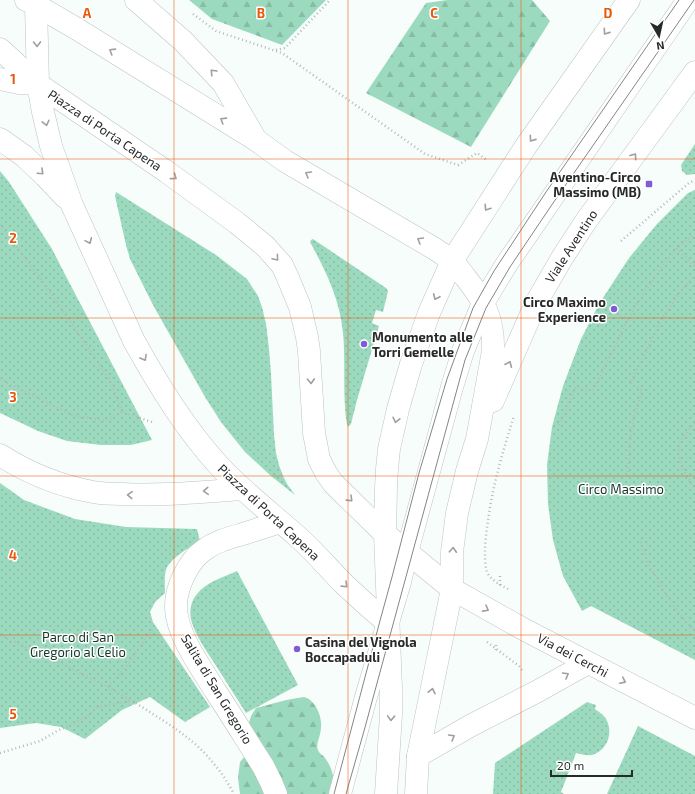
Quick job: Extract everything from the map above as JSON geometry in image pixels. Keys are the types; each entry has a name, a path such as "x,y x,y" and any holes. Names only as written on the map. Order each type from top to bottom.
{"main road":[{"path":"136,0 183,40 223,83 256,140"},
{"path":"386,794 391,689 385,534 387,469 389,449 411,364 429,313 452,261 526,146 629,0"},
{"path":"340,794 366,697 400,582 452,386 463,351 483,302 510,259 688,0"},
{"path":"33,1 256,140 285,160 435,248 452,261 473,286 486,308 494,338 493,351 477,439 467,471 457,513 452,552 452,589 418,756 416,794"},
{"path":"33,1 38,84"},
{"path":"0,49 38,84"},
{"name":"Viale Aventino","path":"477,439 526,325 548,282 581,228 695,72"},
{"path":"0,79 19,83 38,84"},
{"name":"Piazza di Porta Capena","path":"38,84 43,112 52,146 72,205 134,341 168,399 199,443 221,468 242,489 299,538 346,586 388,623"},
{"name":"Piazza di Porta Capena","path":"38,84 167,172 231,218 265,246 278,261 296,296 307,337 314,433 316,448 322,467 333,482 385,534 452,589"},
{"path":"0,139 24,156 72,205"},
{"path":"0,455 16,466 50,480 94,492 149,495 242,489"},
{"name":"Salita di San Gregorio","path":"276,794 263,766 185,640 179,625 176,608 178,590 185,572 203,550 218,541 280,522"},
{"name":"Via dei Cerchi","path":"452,589 498,616 695,718"},
{"path":"418,756 470,726 588,663"}],"path":[{"path":"275,50 285,48 330,0"},
{"path":"192,13 216,31 282,53 425,154 458,164 477,153"},
{"path":"622,241 689,183 695,180"},
{"path":"0,224 43,282 110,380 122,412"},
{"path":"559,425 576,387 593,391 628,319 663,265 677,248 695,234"},
{"path":"677,248 695,267"},
{"path":"628,476 633,421 642,390 630,383 664,315 681,291 695,275"},
{"path":"691,280 695,283"},
{"path":"599,304 628,319"},
{"path":"0,379 72,415 106,421 122,412 152,422"},
{"path":"511,591 493,580 490,576 486,566 485,546 486,530 494,483 516,412"},
{"path":"695,423 685,435 679,446 678,457 695,489"},
{"path":"641,542 648,564 668,597 681,616 695,631"},
{"path":"107,686 120,675 156,623"},
{"path":"0,635 107,686 175,728 202,751 214,764 234,794"},
{"path":"487,642 519,666 523,671"},
{"path":"0,753 40,741 81,720 98,707 131,701"}],"green space":[{"path":"189,0 326,0 282,45 212,19"},
{"path":"447,0 532,0 550,21 471,147 366,93 426,3"},
{"path":"695,144 695,174 687,175 682,171 681,165"},
{"path":"0,171 9,182 52,249 152,440 131,445 101,445 67,441 38,431 0,413"},
{"name":"Circo Massimo","path":"695,190 695,660 591,606 582,611 563,576 553,540 548,504 547,465 552,427 563,386 581,339 599,304 629,258 657,224 688,193"},
{"path":"116,192 216,255 247,279 258,296 266,324 269,349 276,453 283,476 295,495 271,476 245,452 221,422 205,397 153,305 130,259 115,196"},
{"path":"313,239 386,288 388,291 383,312 376,310 372,323 379,326 351,424 348,427 345,402 344,345 339,309 331,286 310,242"},
{"name":"Parco di San Gregorio al Celio","path":"0,483 24,500 75,519 126,527 197,529 200,541 171,561 166,570 165,593 155,602 150,612 153,622 210,707 185,722 150,697 122,710 85,739 61,727 36,723 0,728"},
{"path":"237,571 298,685 246,713 201,643 192,623 191,615 193,600 205,586"},
{"path":"304,697 315,705 319,713 321,725 317,747 328,762 332,771 335,794 240,794 238,778 240,762 245,756 248,726 251,716 256,708"},
{"path":"587,702 596,705 595,709 605,718 609,730 608,741 602,750 592,755 576,753 561,792 564,794 493,794 495,763"},
{"path":"638,726 695,756 695,794 607,794"}],"tram line":[{"path":"334,794 419,473 447,379 473,308 494,271 546,192 679,0"},
{"path":"346,794 465,360 486,308 510,267 551,206 694,0"}],"place":[{"name":"Aventino-Circo Massimo (MB)","path":"649,184"},
{"name":"Circo Maximo Experience","path":"614,309"},
{"name":"Monumento alle Torri Gemelle","path":"364,344"},
{"name":"Casina del Vignola Boccapaduli","path":"297,649"}]}
